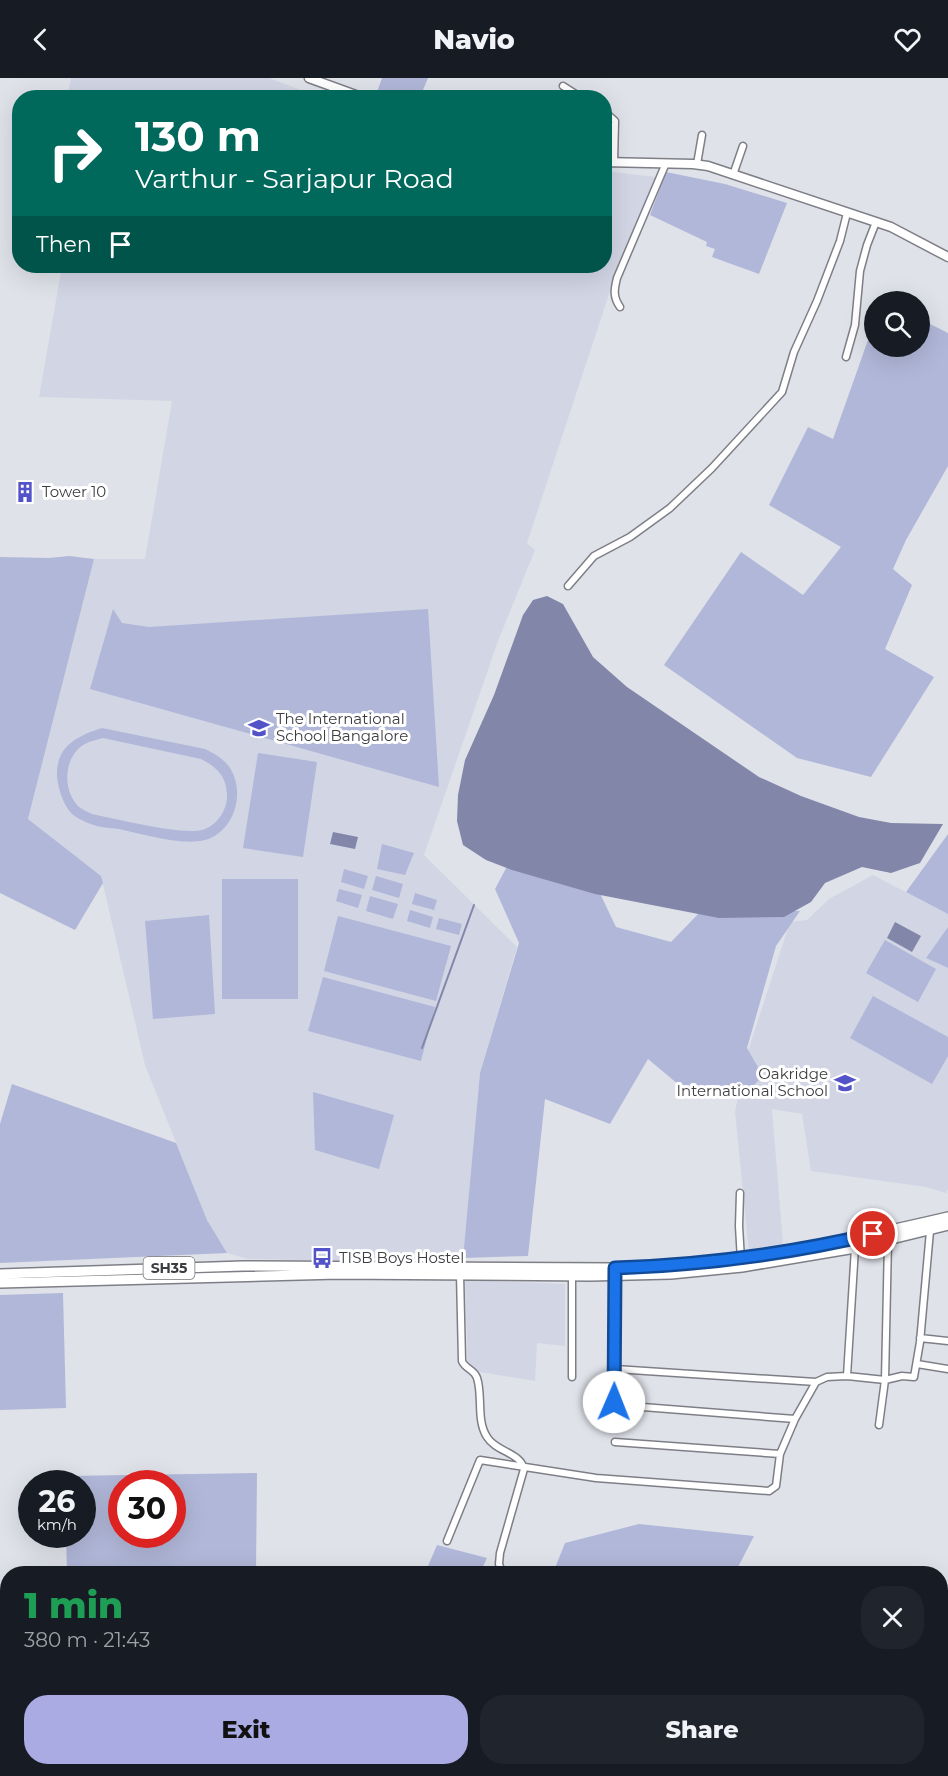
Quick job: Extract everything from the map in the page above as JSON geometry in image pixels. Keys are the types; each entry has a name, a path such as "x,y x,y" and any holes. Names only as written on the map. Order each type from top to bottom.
{"main road":[{"name":"SH35","path":"742,1263 948,1217"},
{"name":"SH35","path":"0,1274 243,1266 683,1273 855,1248 948,1225"},
{"name":"SH35","path":"0,1283 244,1275 572,1276 615,1272"}],"street":[{"path":"309,78 342,90"},
{"path":"563,86 569,90"},
{"path":"612,118 615,121 614,163 697,165 733,175 876,222 902,232 948,257"},
{"path":"697,165 702,135"},
{"path":"733,175 743,146"},
{"path":"620,307 615,301 614,291 617,278 666,163"},
{"path":"568,586 594,556 630,537 670,508 712,468 782,392 794,352 840,241 847,213"},
{"path":"846,357 855,325 860,271 876,222"},
{"path":"740,1193 739,1226 742,1263"},
{"path":"615,1369 816,1382 827,1377 847,1376 885,1380 904,1376 914,1377 930,1231"},
{"path":"879,1425 885,1380 888,1241"},
{"path":"847,1376 855,1248"},
{"path":"615,1272 616,1404 795,1419"},
{"path":"460,1274 462,1361 477,1378 483,1429 492,1444 520,1460 524,1467 500,1552 500,1566"},
{"path":"572,1276 572,1377"},
{"path":"920,1338 948,1341"},
{"path":"917,1364 948,1369"},
{"path":"447,1541 480,1460 596,1478 769,1491 776,1486 780,1454 795,1419 816,1382"},
{"path":"615,1442 780,1454"}],"shaded area":[{"path":"71,78 269,78 301,90 68,90"},
{"path":"382,78 428,78 423,90 378,90"},
{"name":"The International School Bangalore","path":"612,172 656,177 614,279 527,543 535,550 498,641 424,855 517,947 480,1073 463,1258 354,1261 248,1259 227,1253 207,1220 145,1065 101,876 28,819 94,559 145,559 172,401 39,397 61,273 612,273"},
{"path":"666,172 725,184 787,203 759,274 712,257 715,249 706,246 707,242 650,215"},
{"path":"930,324 948,333 948,466 906,540 893,569 912,585 885,649 934,677 871,777 797,758 664,665 741,552 803,595 841,547 769,505 808,427 833,439 864,351 864,357 930,357"},
{"path":"69,556 94,559 28,819 101,876 103,883 75,930 0,893 0,557"},
{"path":"547,596 563,604 593,657 627,687 759,777 801,796 859,817 891,823 943,824 920,863 891,873 862,867 825,883 811,902 784,917 719,918 595,894 512,870 486,860 463,845 457,821 458,795 465,760 494,695 523,615 533,600"},
{"path":"113,609 122,623 149,627 428,609 439,787 90,689"},
{"path":"102,728 205,749 216,755 228,765 235,778 237,800 230,820 215,836 205,840 185,842 99,826 75,816 66,806 62,796 57,776 58,766 60,757 70,744","holes":["103,738 201,759 220,773 225,782 227,794 226,805 221,816 212,825 202,830 164,828 92,814 79,807 73,800 68,783 69,765 78,749 87,743"]},
{"path":"258,753 317,762 303,857 243,848"},
{"path":"333,832 358,837 355,849 330,844"},
{"path":"948,834 948,914 906,892"},
{"path":"382,844 414,853 405,875 377,869"},
{"path":"512,857 586,864 616,927 671,942 702,910 800,911 776,946 747,1048 763,1076 742,1097 685,1090 648,1059 610,1124 545,1099 528,1256 463,1258 480,1073 519,943 495,889"},
{"path":"344,869 368,876 364,889 341,882"},
{"name":"Oakridge International School","path":"873,875 948,914 948,927 926,958 948,968 948,1189 946,1193 926,1187 811,1171 802,1114 772,1109 783,1244 749,1253 735,1112 746,1057 790,922 807,920 829,899"},
{"path":"376,876 403,884 399,898 372,890"},
{"path":"222,879 298,879 298,999 222,999"},
{"path":"339,889 362,895 358,908 336,901"},
{"path":"415,893 437,900 434,910 412,904"},
{"path":"370,896 398,904 393,919 366,911"},
{"path":"410,910 433,917 430,928 407,921"},
{"path":"209,915 215,1014 153,1019 145,921"},
{"path":"338,916 451,946 436,1001 324,971"},
{"path":"439,918 462,924 459,935 436,929"},
{"path":"895,922 921,936 912,952 887,938"},
{"path":"948,927 948,968 926,958"},
{"path":"885,940 936,969 918,1002 866,973"},
{"path":"323,977 435,1007 421,1061 308,1031"},
{"path":"873,996 948,1037 948,1056 932,1084 850,1038"},
{"path":"12,1084 176,1143 207,1220 227,1253 0,1263 0,1124"},
{"path":"313,1092 394,1115 379,1169 315,1150"},
{"path":"465,1280 565,1284 565,1346 537,1343 535,1381 468,1370"},
{"path":"63,1293 66,1408 0,1410 0,1295"},
{"path":"257,1473 256,1566 67,1566 66,1548 96,1548 96,1476 108,1475 108,1548 186,1548 186,1474"},
{"path":"639,1524 754,1536 739,1566 556,1566 565,1543"},
{"path":"437,1545 487,1558 483,1566 428,1566"}],"waterway":[{"path":"422,1048 474,905"}],"place":[{"name":"Tower 10","path":"25,492"},
{"name":"The International School Bangalore","path":"259,728"},
{"name":"Oakridge International School","path":"845,1083"},
{"name":"TISB Boys Hostel","path":"322,1258"}],"route":[{"path":"614,1402 615,1268 671,1266 741,1258 873,1234"}]}
